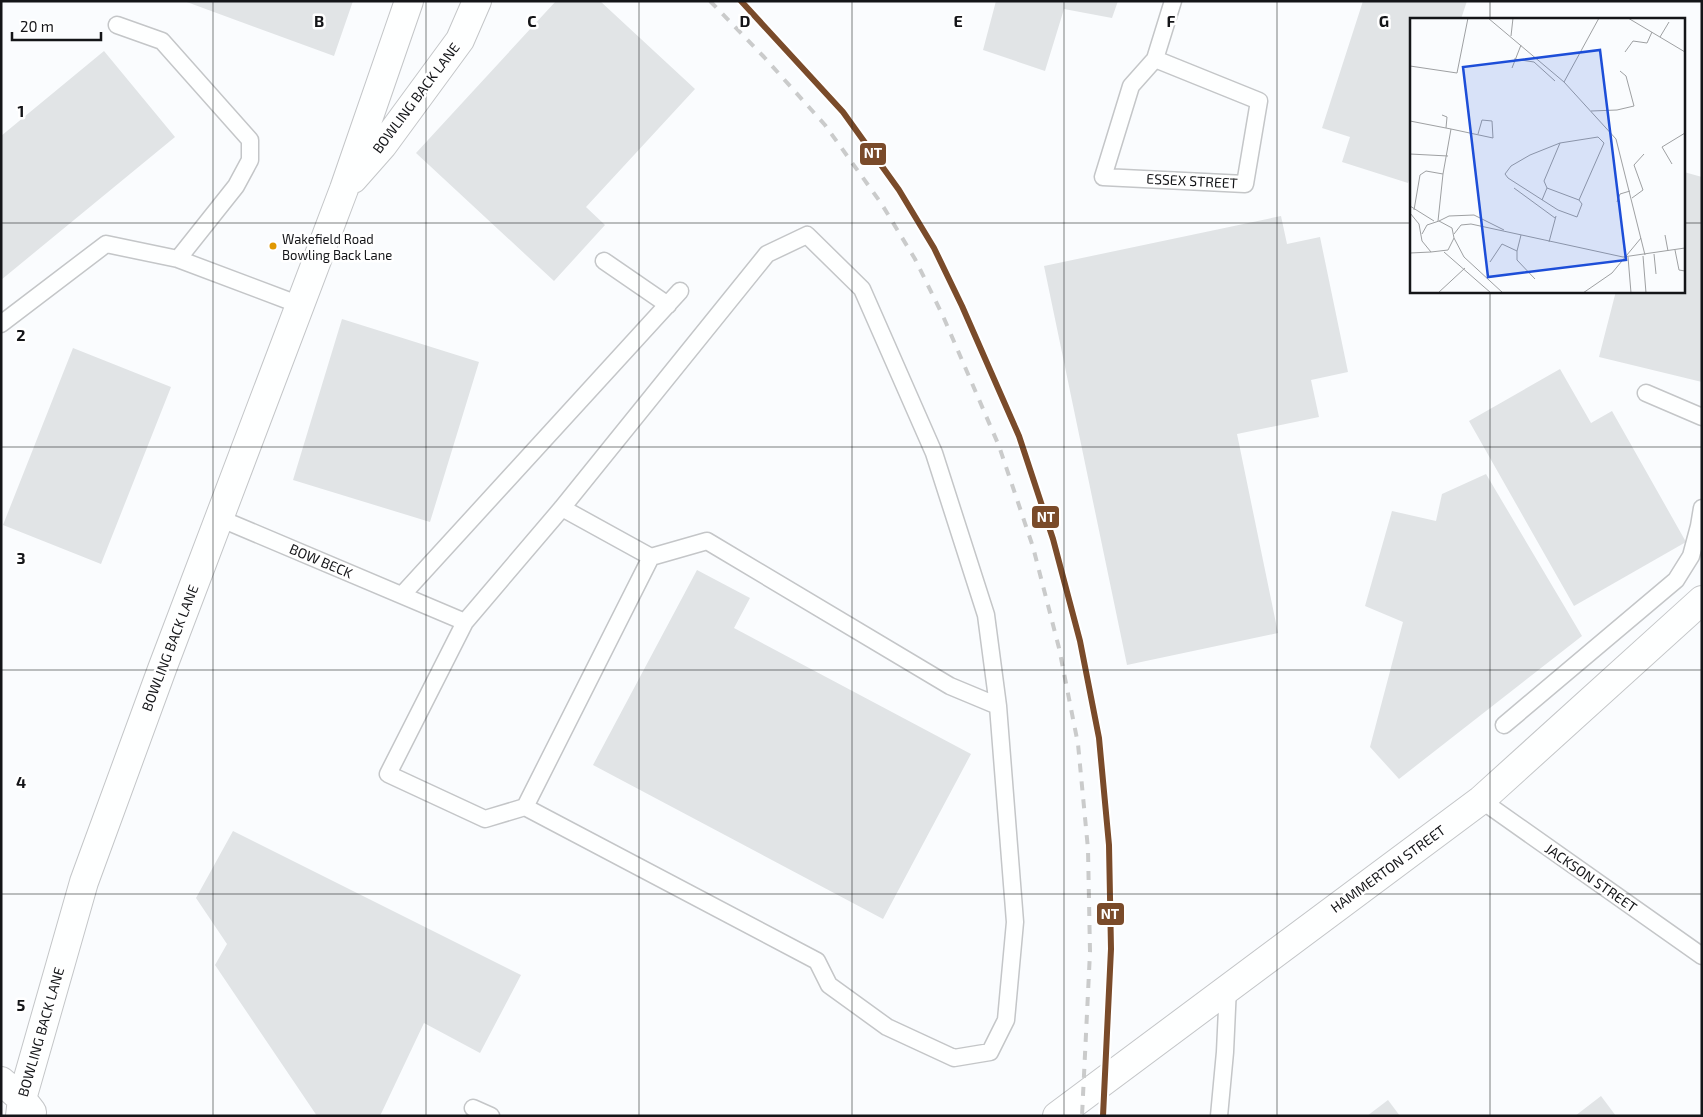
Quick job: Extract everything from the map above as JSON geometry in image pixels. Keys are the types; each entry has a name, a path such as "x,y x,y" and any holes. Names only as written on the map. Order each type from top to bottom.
{"street":[{"name":"BOWLING BACK LANE","path":"26,1110 84,882 344,189 409,1"},
{"name":"BOWLING BACK LANE","path":"344,189 383,145 460,40 478,1"},
{"name":"HAMMERTON STREET","path":"1057,1116 1481,800 1702,600"},
{"path":"1,1081 26,1110"}],"lane":[{"name":"ESSEX STREET","path":"1155,59 1260,102 1245,184 1103,177 1131,86 1155,59 1173,1"},
{"path":"117,26 162,41 250,140 250,160 236,186 178,259"},
{"path":"807,235 862,290 934,452 986,616 998,706 1015,922 1006,1020 990,1052 954,1058 887,1027 829,985 817,961 524,807 485,819 388,774 465,622 562,508 767,254 807,235"},
{"path":"1,324 106,244 178,259 300,304"},
{"path":"604,261 668,305"},
{"path":"402,595 680,291"},
{"path":"1646,393 1702,418"},
{"path":"562,508 651,557 706,541 950,686 998,706"},
{"path":"1504,725 1676,580 1691,556 1702,508"},
{"name":"BOW BECK","path":"219,518 465,622"},
{"path":"524,807 651,557"},
{"name":"JACKSON STREET","path":"1481,800 1702,956"},
{"path":"1219,1116 1225,1052 1228,987"},
{"path":"473,1108 491,1116"}],"building":[{"path":"184,1 353,1 334,56"},
{"path":"556,1 600,1 695,89 586,207 605,225 554,281 416,153"},
{"path":"996,1 1118,1 1112,18 1064,9 1045,71 983,50"},
{"path":"1363,1 1467,1 1461,18 1410,18 1410,178 1408,183 1342,162 1350,137 1322,128"},
{"path":"104,51 175,137 1,280 1,136"},
{"path":"1686,173 1702,177 1702,382 1599,357 1616,292 1686,292"},
{"path":"1281,216 1287,244 1320,237 1348,372 1311,380 1319,417 1237,434 1278,633 1127,665 1044,266"},
{"path":"342,319 479,362 430,522 293,480"},
{"path":"73,348 171,387 101,564 3,525"},
{"path":"1560,369 1591,423 1612,411 1686,542 1574,606 1469,421"},
{"path":"1486,474 1582,636 1399,779 1370,747 1403,622 1365,606 1392,511 1436,521 1442,494"},
{"path":"697,570 750,598 734,628 971,754 883,919 593,765"},
{"path":"233,831 521,975 480,1053 424,1023 380,1116 317,1116 215,965 227,944 196,898"},
{"path":"1601,1096 1616,1116 1575,1116"},
{"path":"1388,1100 1400,1116 1367,1116"}],"railway":[{"path":"710,1 764,57 825,125 881,203 915,259 943,316 999,446 1033,547 1059,648 1078,744 1088,849 1090,952 1082,1116"}],"transit line":[{"name":"NT","path":"741,1 843,112 899,190 934,248 962,306 1019,436 1053,539 1080,641 1099,738 1109,845 1111,949 1103,1116"}],"place":[{"name":"Wakefield Road Bowling Back Lane","path":"273,246"}]}
